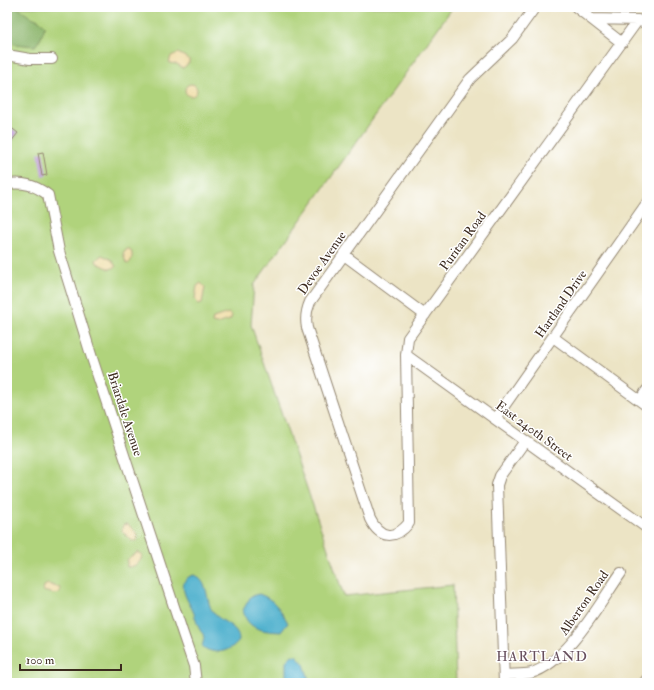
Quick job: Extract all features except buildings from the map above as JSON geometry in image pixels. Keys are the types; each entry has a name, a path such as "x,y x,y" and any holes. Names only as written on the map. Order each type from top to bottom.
{"street":[{"name":"Devoe Avenue","path":"410,508 409,523 403,531 395,535 387,535 378,532 370,519 305,318 310,302 470,79 512,38 535,7"},
{"path":"576,7 622,43"},
{"path":"592,19 643,22"},
{"name":"Puritan Road","path":"410,508 406,355 408,338 622,43 643,22"},
{"path":"7,55 30,59 52,59"},
{"name":"Briardale Avenue","path":"7,184 20,182 37,186 48,195 59,251 94,365 186,640 196,683"},
{"name":"Hartland Drive","path":"495,419 647,203"},
{"path":"344,255 425,315"},
{"path":"553,337 643,403 647,390"},
{"name":"East 240th Street","path":"406,355 647,528"},
{"path":"504,679 497,484 500,476 525,441"},
{"name":"Alberton Road","path":"504,679 530,673 548,666 566,652 621,573"},
{"path":"644,683 647,679"}],"green space":[{"path":"7,7 453,7 254,285 251,325 344,596 453,585 456,683 7,683"},
{"path":"7,7 17,7 29,16 39,20 45,26 41,38 35,46 14,44 7,37"}],"sand":[{"path":"178,53 189,59 189,63 183,68 177,64 169,63 171,56"},
{"path":"191,84 195,86 197,90 195,94 191,96 187,94 185,90 187,86"},
{"path":"126,249 130,249 132,254 132,259 128,264 126,263 123,253"},
{"path":"102,255 112,260 116,267 110,269 97,263 96,260"},
{"path":"201,283 205,287 202,303 198,304 195,299 197,286"},
{"path":"228,313 232,316 230,320 216,324 212,323 213,318"},
{"path":"128,524 138,535 136,541 132,541 122,531 123,525"},
{"path":"138,552 142,555 139,562 133,566 127,567 127,560"},
{"path":"48,584 60,588 60,593 54,594 43,591 44,586"}],"water":[{"path":"194,575 203,582 211,608 216,616 233,627 236,631 239,640 231,648 217,652 207,650 202,647 204,638 203,634 185,596 183,585 188,577"},
{"path":"259,594 269,599 280,609 288,623 281,632 263,630 253,626 245,617 243,610 251,596"},
{"path":"292,655 297,656 304,664 310,683 286,683 286,661"}],"district":[{"name":"HARTLAND","path":"542,656"}]}
